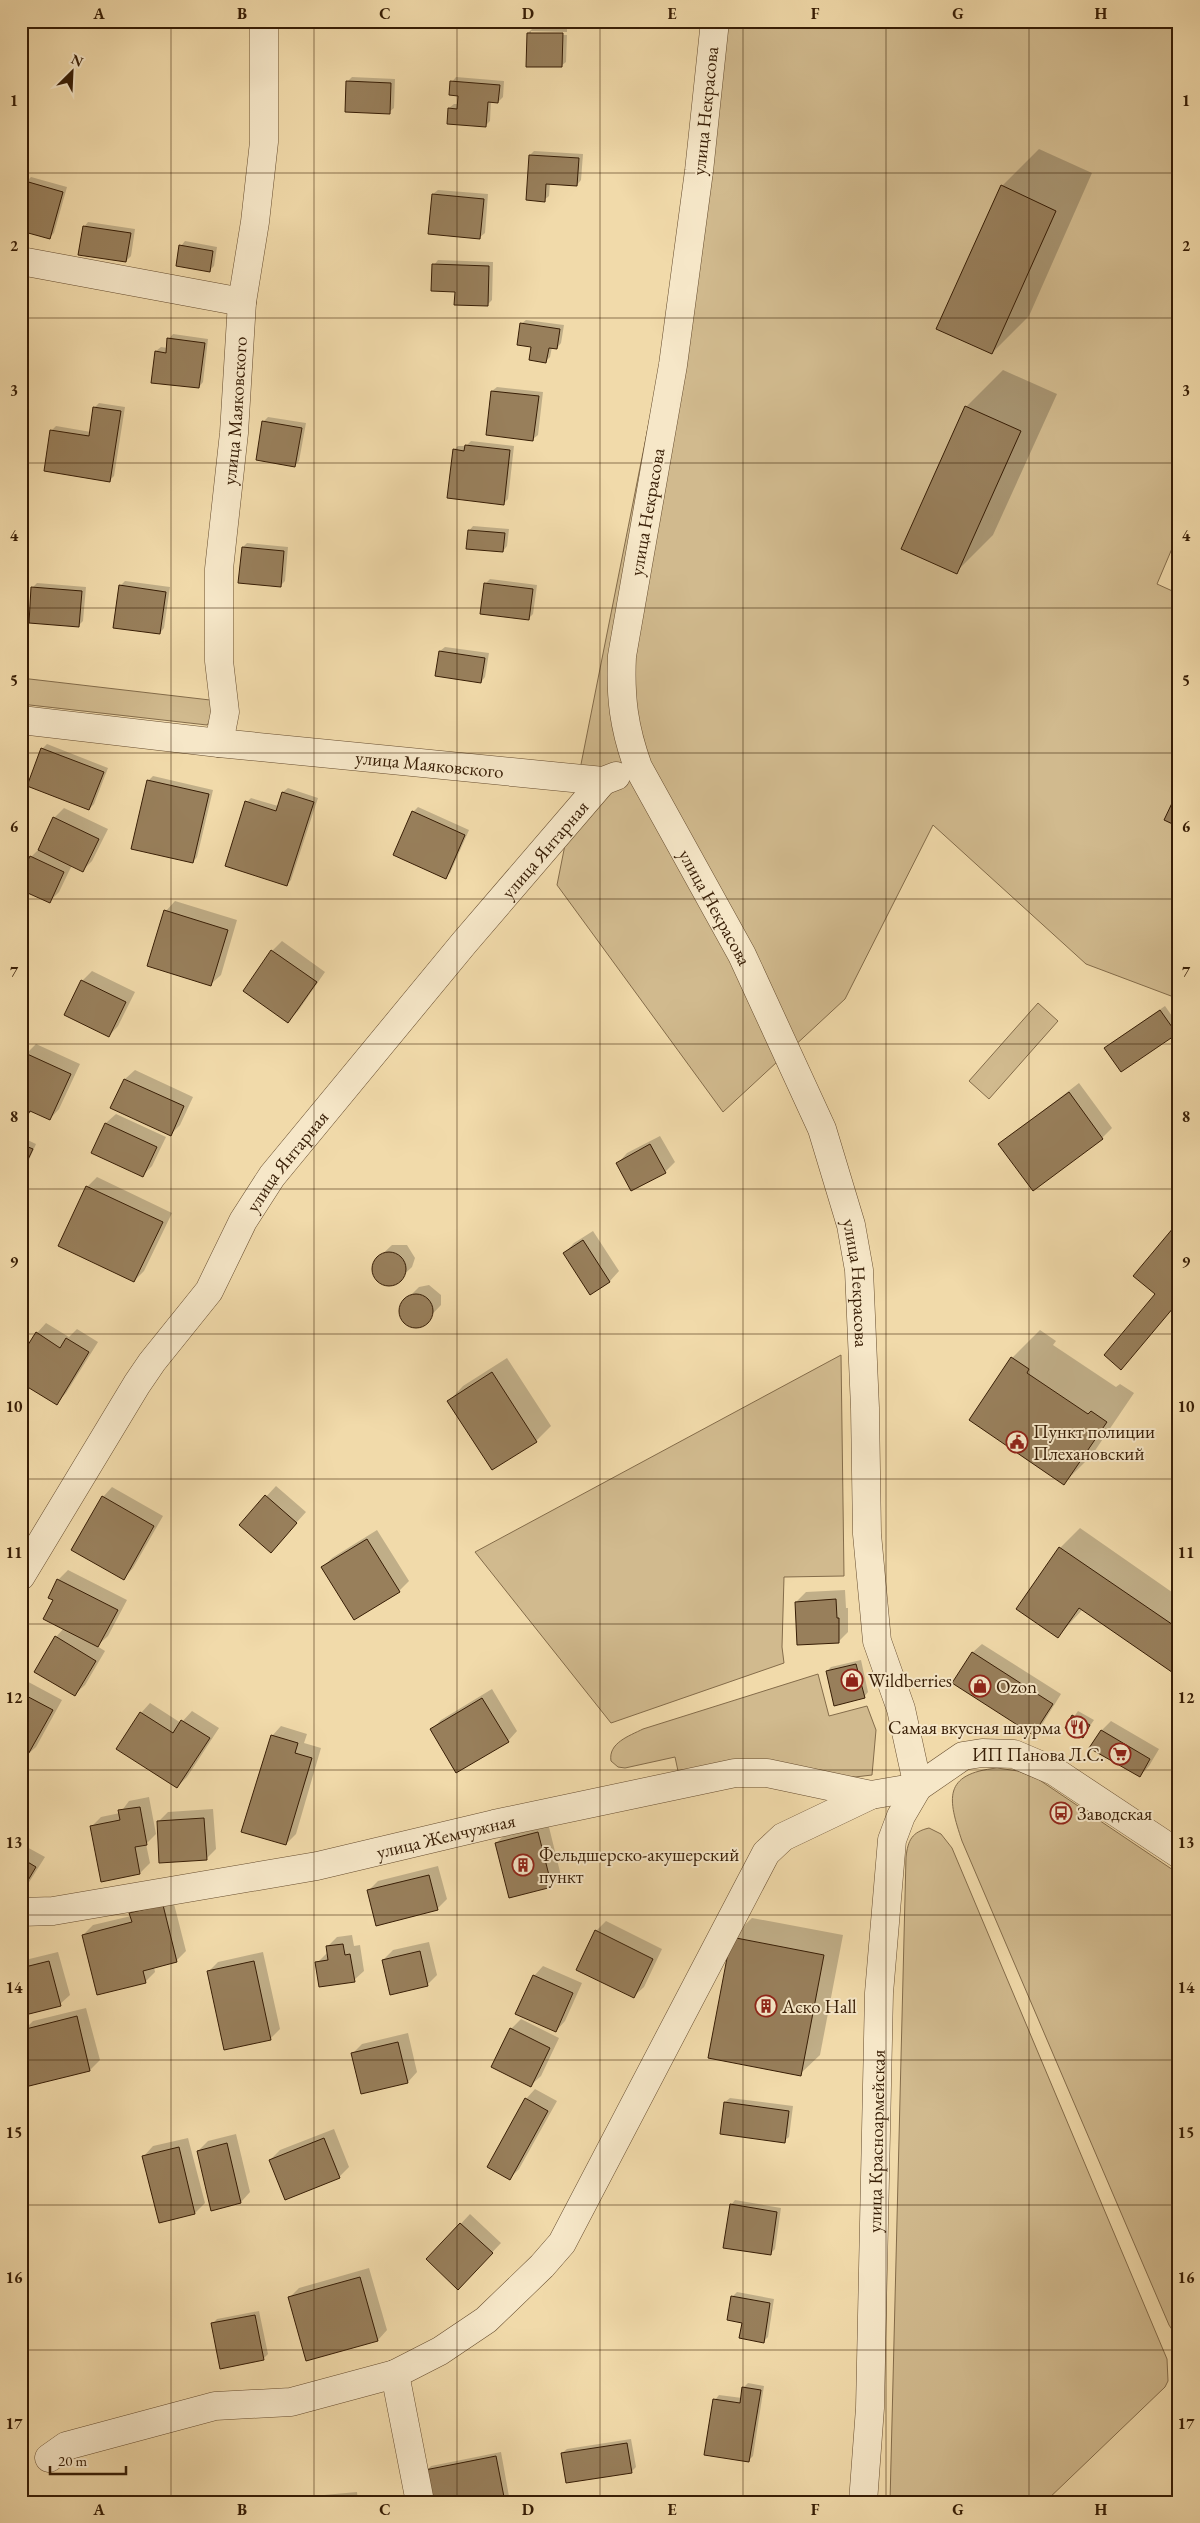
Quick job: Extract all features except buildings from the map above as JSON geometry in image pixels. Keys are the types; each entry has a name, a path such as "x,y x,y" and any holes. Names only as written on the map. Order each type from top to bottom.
{"street":[{"name":"улица Маяковского","path":"219,743 225,712 219,661 218,569 234,433 242,302 255,222 264,142 264,21"},
{"name":"улица Некрасова","path":"715,21 699,171 673,365 622,656 621,703 627,735 638,767 742,955 822,1129 852,1225 859,1270 865,1408 867,1534 877,1641 898,1701 918,1787"},
{"path":"21,261 242,302"},
{"name":"улица Маяковского","path":"21,720 219,743 603,781 638,767"},
{"name":"улица Янтарная","path":"21,1576 137,1384 152,1362 209,1292 256,1198 464,943 603,781"},
{"path":"49,2458 66,2446 215,2406 291,2402 395,2374 440,2351 486,2320 542,2266 562,2243 759,1861 773,1844 783,1837 870,1795 918,1787 963,1756 990,1752 1014,1754 1054,1771 1179,1854"},
{"name":"улица Жемчужная","path":"21,1912 53,1911 317,1866 494,1824 735,1774 767,1773 870,1795"},
{"name":"улица Красноармейская","path":"862,2502 870,2408 879,1993 883,1923 892,1840 901,1816 918,1787"},
{"path":"395,2374 420,2502"}],"shaded area":[{"path":"715,21 1179,21 1179,532 1157,584 1179,594 1179,999 1086,964 933,825 845,999 723,1112 557,885 699,171"},
{"path":"21,678 210,700 212,713 207,725 21,704"},
{"path":"1038,1003 1058,1021 989,1099 969,1081"},
{"path":"841,1355 844,1576 784,1577 782,1647 784,1663 611,1723 475,1552"},
{"path":"818,1674 829,1716 867,1706 876,1730 872,1775 855,1777 678,1771 675,1757 625,1768 618,1767 611,1761 611,1755 616,1745 626,1737 643,1729"},
{"path":"997,1768 1018,1771 1038,1779 1179,1874 1179,2340 1169,2325 957,1826 952,1801 958,1783 966,1776 979,1771"},
{"path":"929,1828 941,1834 952,1848 1167,2359 1168,2381 1165,2387 1045,2502 890,2502 906,1857 908,1846 915,1834"}],"place":[{"name":"Пункт полиции Плехановский","path":"1017,1442"},
{"name":"Wildberries","path":"852,1680"},
{"name":"Ozon","path":"980,1686"},
{"name":"Самая вкусная шаурма","path":"1077,1727"},
{"name":"ИП Панова Л.С.","path":"1120,1754"},
{"name":"Заводская","path":"1061,1813"},
{"name":"Фельдшерско-акушерский пункт","path":"523,1865"},
{"name":"Аско Hall","path":"766,2006"}]}
